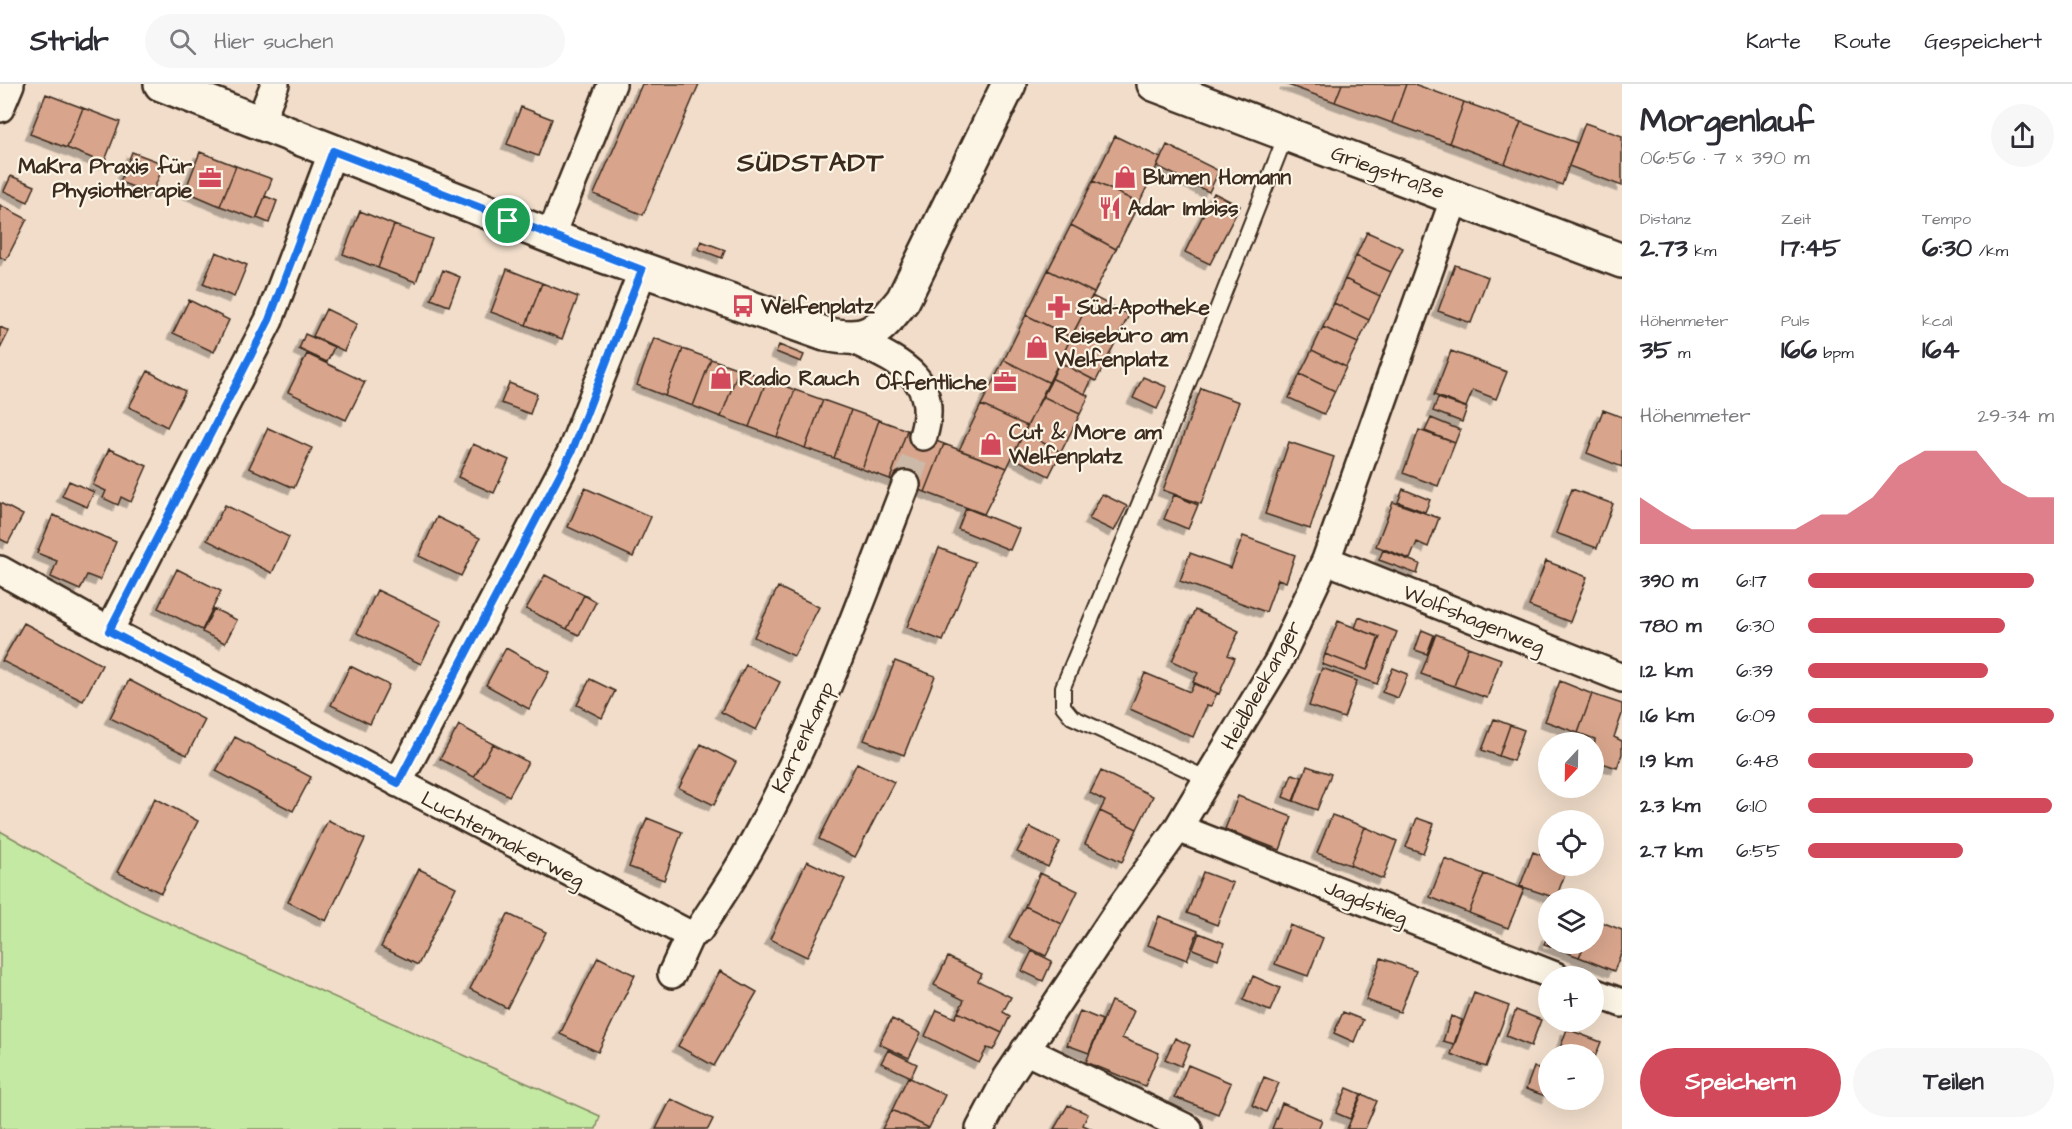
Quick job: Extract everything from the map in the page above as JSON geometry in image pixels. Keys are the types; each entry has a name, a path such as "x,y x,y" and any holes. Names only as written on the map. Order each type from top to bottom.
{"street":[{"path":"0,108 10,84"},
{"path":"161,84 550,237 825,334 852,339 912,371 926,396 928,418 923,436"},
{"path":"260,122 275,84"},
{"path":"550,237 612,84"},
{"path":"852,339 879,329 903,300 1009,84"},
{"name":"Griegstraße","path":"1154,84 1622,261"},
{"path":"109,631 269,320 333,151"},
{"name":"Heidbleekanger","path":"980,1129 989,1107 1025,1050 1121,907 1178,828 1278,662 1326,560 1455,196"},
{"path":"398,783 571,453 642,270"},
{"name":"Karrenkamp","path":"672,974 690,935 699,930 745,857 783,782 854,621 906,485"},
{"name":"Wolfshagenweg","path":"1326,560 1622,678"},
{"name":"Luchtenmakerweg","path":"0,570 109,631 690,935"},
{"name":"Jagdstieg","path":"1178,828 1538,969"},
{"path":"1604,996 1622,1003"},
{"path":"1025,1050 1188,1129"}],"lane":[{"path":"1208,779 1072,717 1063,706 1063,687 1163,447 1286,135"}],"green space":[{"path":"0,831 140,910 600,1116 596,1129 0,1129"}],"building":[{"path":"642,84 699,84 643,215 594,194"},
{"path":"1285,84 1342,84 1335,102"},
{"path":"1342,84 1406,84 1392,123 1335,102"},
{"path":"1406,84 1414,84 1464,102 1449,143 1392,123"},
{"path":"46,94 83,108 67,148 30,134"},
{"path":"1464,102 1521,122 1505,164 1449,143"},
{"path":"521,107 552,119 538,156 507,144"},
{"path":"83,108 120,122 104,163 67,148"},
{"path":"1521,122 1577,143 1562,185 1505,164"},
{"path":"1585,123 1622,136 1622,186 1569,166"},
{"path":"1115,136 1161,158 1139,203 1093,181"},
{"path":"1167,145 1219,171 1209,192 1157,166"},
{"path":"132,152 164,164 152,194 120,182"},
{"name":"MaKra Praxis für Physiotherapie","path":"200,152 236,166 220,206 185,191"},
{"path":"236,166 272,179 256,219 220,206"},
{"path":"11,176 35,186 28,202 4,191"},
{"path":"1093,181 1139,203 1116,249 1071,225"},
{"path":"1214,193 1240,206 1210,264 1185,252"},
{"path":"265,196 277,201 269,223 257,218"},
{"path":"0,205 27,219 6,260 0,257"},
{"path":"360,211 394,225 378,268 343,254"},
{"path":"394,225 432,239 416,282 378,268"},
{"path":"1071,225 1116,249 1094,293 1048,270"},
{"path":"1367,232 1403,248 1391,272 1356,256"},
{"path":"701,241 725,250 722,258 698,249"},
{"path":"216,252 247,265 234,297 203,284"},
{"path":"1356,256 1391,272 1380,296 1345,279"},
{"path":"1455,265 1488,277 1471,323 1438,311"},
{"path":"507,269 542,283 526,325 491,312"},
{"path":"443,270 460,277 449,306 431,299"},
{"path":"1048,270 1094,293 1071,337 1026,315"},
{"path":"1345,279 1380,296 1369,320 1334,303"},
{"path":"542,283 578,297 562,339 526,325"},
{"path":"1092,296 1129,315 1096,381 1059,362"},
{"path":"189,300 229,320 214,352 173,333"},
{"path":"1334,303 1369,320 1358,343 1323,327"},
{"path":"326,309 357,324 344,351 313,336"},
{"path":"1026,315 1071,337 1050,383 1004,360"},
{"path":"0,327 9,331 0,349"},
{"path":"1323,327 1358,343 1346,367 1312,350"},
{"path":"305,334 334,347 327,362 299,349"},
{"path":"654,338 683,349 665,396 637,385"},
{"path":"779,345 804,355 801,362 776,352"},
{"path":"683,349 711,359 693,406 665,396"},
{"path":"1312,350 1346,367 1335,391 1300,374"},
{"path":"1451,351 1507,372 1496,399 1473,390 1466,407 1434,395"},
{"path":"307,354 365,382 346,420 288,392"},
{"path":"711,359 739,369 721,417 693,406"},
{"path":"1004,360 1050,383 1027,426 981,405"},
{"path":"1059,362 1092,379 1085,394 1051,378"},
{"path":"739,369 767,379 749,427 721,417"},
{"path":"148,371 185,391 167,427 129,407"},
{"path":"1300,374 1335,391 1324,414 1289,398"},
{"path":"1143,377 1167,387 1157,409 1133,398"},
{"path":"1051,378 1089,396 1080,414 1042,396"},
{"path":"767,379 795,390 777,437 749,427"},
{"path":"509,383 537,394 530,414 501,403"},
{"path":"1201,388 1239,402 1201,504 1163,490"},
{"path":"795,390 823,400 805,448 777,437"},
{"path":"1042,396 1080,414 1061,452 1024,433"},
{"path":"1438,398 1467,408 1462,422 1433,411"},
{"path":"823,400 851,410 834,458 805,448"},
{"path":"981,405 1027,426 1007,468 959,450"},
{"path":"851,410 879,420 862,469 834,458"},
{"path":"1603,410 1622,417 1622,467 1587,453"},
{"path":"1431,418 1460,430 1455,443 1425,431"},
{"path":"879,420 907,430 890,479 862,469"},
{"path":"268,428 312,448 294,488 249,468"},
{"path":"907,430 944,444 925,492 890,479"},
{"path":"1419,430 1455,443 1438,486 1403,473"},
{"path":"1024,433 1061,452 1049,476 1012,457"},
{"path":"1289,442 1334,457 1310,529 1265,514"},
{"path":"473,444 509,460 494,493 458,477"},
{"path":"944,444 1007,468 984,514 925,492"},
{"path":"109,449 147,466 131,502 121,497 118,505 103,498 106,491 93,485"},
{"path":"69,481 94,492 87,507 62,496"},
{"path":"585,488 651,517 633,557 568,527"},
{"path":"1403,489 1430,500 1425,512 1398,502"},
{"path":"1572,489 1613,504 1597,548 1556,533"},
{"path":"1102,494 1127,506 1114,531 1089,519"},
{"path":"1174,495 1198,505 1188,529 1164,519"},
{"path":"1393,502 1439,518 1428,547 1417,542 1410,559 1376,546"},
{"path":"0,503 23,515 8,543 0,539"},
{"path":"225,505 289,537 272,573 207,540"},
{"path":"966,508 1019,529 1010,550 958,529"},
{"path":"53,515 116,542 100,580 87,575 80,590 51,577 57,561 37,553"},
{"path":"437,517 480,538 461,576 419,556"},
{"path":"1243,536 1295,555 1286,582 1278,579 1266,612 1180,581 1190,553 1231,568"},
{"path":"939,548 975,562 943,641 907,627"},
{"path":"1383,550 1420,564 1417,574 1379,560"},
{"path":"1546,561 1587,577 1570,622 1529,606"},
{"path":"177,569 221,591 202,630 158,608"},
{"path":"545,575 584,595 567,629 526,609"},
{"path":"778,587 819,607 794,656 754,637"},
{"path":"377,590 442,621 421,664 357,633"},
{"path":"584,595 596,602 579,635 567,629"},
{"path":"214,609 237,620 225,643 202,632"},
{"path":"1195,610 1239,631 1228,655 1235,658 1219,694 1193,682 1198,673 1172,661"},
{"path":"1359,617 1397,632 1377,684 1322,664 1325,654 1367,670 1380,637 1355,628"},
{"path":"1338,621 1379,637 1367,670 1325,654"},
{"path":"24,623 102,665 83,701 2,661"},
{"path":"1422,630 1434,635 1427,654 1415,650"},
{"path":"1436,634 1468,647 1454,686 1421,674"},
{"path":"1468,647 1501,659 1487,698 1454,686"},
{"path":"506,648 549,672 529,709 486,685"},
{"path":"895,661 935,676 904,755 864,740"},
{"path":"746,665 780,682 756,730 721,712"},
{"path":"350,666 389,685 370,724 331,705"},
{"path":"1322,668 1357,681 1344,718 1309,706"},
{"path":"1393,668 1408,674 1398,698 1382,692"},
{"path":"1145,673 1190,692 1194,684 1217,693 1211,706 1207,705 1193,737 1130,709"},
{"path":"590,679 615,691 602,718 577,705"},
{"path":"129,680 205,720 187,755 110,718"},
{"path":"1560,681 1592,694 1578,732 1545,721"},
{"path":"1592,694 1622,704 1622,714 1614,737 1622,741 1622,754 1617,768 1604,764 1604,732 1578,732"},
{"path":"1494,719 1510,725 1499,756 1482,750"},
{"path":"459,725 493,744 474,777 440,759"},
{"path":"1510,725 1524,730 1513,761 1499,756"},
{"path":"235,737 311,777 293,811 216,771"},
{"path":"493,744 528,762 509,796 474,777"},
{"path":"701,744 736,762 714,805 679,788"},
{"path":"857,763 894,782 855,857 819,839"},
{"path":"1307,766 1331,774 1317,810 1294,801"},
{"path":"1101,771 1153,796 1137,829 1100,811 1105,801 1090,793"},
{"path":"1292,774 1302,777 1293,801 1283,797"},
{"path":"1238,796 1292,817 1280,850 1225,829"},
{"path":"155,798 198,821 161,893 117,872"},
{"path":"1100,811 1137,829 1122,862 1085,844"},
{"path":"1332,815 1365,827 1350,865 1317,853"},
{"path":"647,818 682,832 664,880 629,867"},
{"path":"1417,818 1434,824 1423,853 1406,847"},
{"path":"328,820 365,839 326,921 288,902"},
{"path":"1030,827 1060,842 1048,867 1017,852"},
{"path":"1365,827 1397,841 1383,879 1350,865"},
{"path":"1533,852 1538,854 1538,876 1564,876 1560,888 1538,888 1538,892 1520,886"},
{"path":"1445,859 1484,874 1469,913 1430,897"},
{"path":"807,861 845,879 807,957 770,939"},
{"path":"419,869 456,887 418,965 381,947"},
{"path":"1203,872 1233,883 1217,925 1187,913"},
{"path":"1040,873 1078,891 1062,924 1025,906"},
{"path":"1484,874 1524,889 1508,928 1469,913"},
{"path":"1025,906 1062,924 1046,956 1009,938"},
{"path":"508,914 546,932 507,1008 470,989"},
{"path":"1159,916 1198,931 1187,960 1148,945"},
{"path":"1604,923 1622,930 1622,951 1614,971 1579,957 1580,954 1604,954"},
{"path":"1290,925 1323,938 1308,976 1275,964"},
{"path":"1199,933 1224,943 1218,959 1193,949"},
{"path":"1032,951 1052,961 1043,981 1022,971"},
{"path":"598,957 635,975 598,1052 560,1034"},
{"path":"948,957 982,974 978,981 1011,997 1003,1012 1010,1016 1002,1033 958,1012 964,1000 934,985"},
{"path":"1381,958 1416,971 1400,1012 1366,1000"},
{"path":"720,971 757,992 714,1066 678,1046"},
{"path":"1253,976 1280,988 1270,1011 1243,1000"},
{"path":"1474,993 1509,1006 1486,1067 1451,1054"},
{"path":"1111,1001 1134,1011 1122,1038 1159,1053 1145,1086 1086,1062"},
{"path":"937,1010 955,1018 958,1012 1002,1033 993,1050 987,1048 979,1063 925,1036"},
{"path":"1516,1010 1538,1019 1538,1028 1531,1046 1506,1036"},
{"path":"1080,1011 1102,1020 1089,1053 1067,1045"},
{"path":"1343,1012 1363,1020 1354,1042 1334,1033"},
{"path":"1451,1016 1462,1020 1454,1044 1443,1041"},
{"path":"892,1019 921,1033 909,1058 879,1044"},
{"path":"1566,1032 1575,1032 1601,1042 1600,1044 1562,1044"},
{"path":"1175,1038 1190,1045 1181,1066 1165,1059"},
{"path":"888,1050 917,1064 911,1077 881,1063"},
{"path":"1188,1065 1231,1083 1218,1114 1175,1097"},
{"path":"1534,1067 1538,1068 1538,1093 1526,1089"},
{"path":"908,1077 945,1095 929,1128 892,1110"},
{"path":"1264,1077 1279,1083 1266,1112 1252,1105"},
{"path":"1347,1088 1361,1094 1350,1119 1336,1113"},
{"path":"1362,1094 1377,1101 1365,1129 1347,1129"},
{"path":"671,1099 713,1119 708,1129 656,1129"},
{"path":"1282,1103 1322,1120 1318,1129 1272,1129"},
{"path":"1068,1105 1088,1114 1083,1125 1092,1129 1054,1129"},
{"path":"892,1110 929,1128 882,1129"}],"tunnel":[{"path":"906,485 923,436"}],"place":[{"name":"Blumen Homann","path":"1125,177"},
{"name":"MaKra Praxis für Physiotherapie","path":"210,178"},
{"name":"Adar Imbiss","path":"1110,208"},
{"name":"Welfenplatz","path":"743,306"},
{"name":"Süd-Apotheke","path":"1059,307"},
{"name":"Reisebüro am Welfenplatz","path":"1037,347"},
{"name":"Radio Rauch","path":"721,378"},
{"name":"Öffentliche","path":"1005,382"},
{"name":"Cut & More am Welfenplatz","path":"991,444"}],"district":[{"name":"SÜDSTADT","path":"811,162"}],"route":[{"path":"333,151 508,221 642,270 571,453 398,783 109,631 269,320 333,151"}]}
